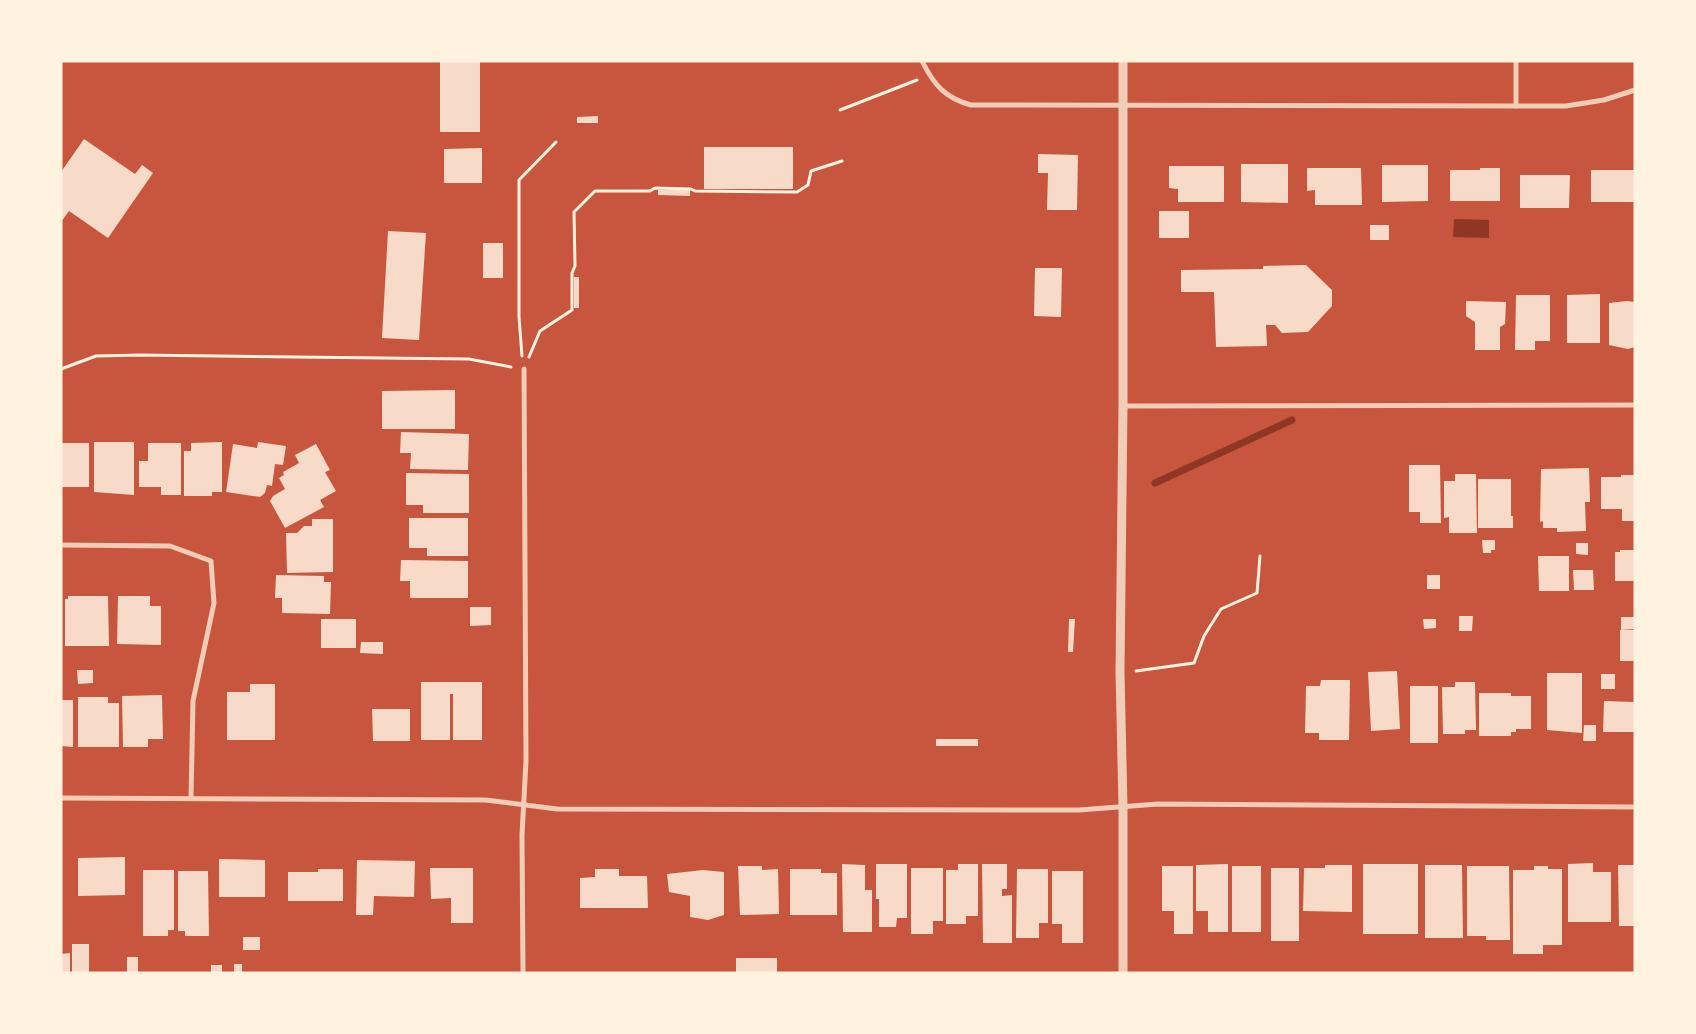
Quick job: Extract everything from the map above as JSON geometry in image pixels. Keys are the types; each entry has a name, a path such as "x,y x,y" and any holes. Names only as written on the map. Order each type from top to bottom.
{"street":[{"path":"922,61 938,89 953,99 971,105 1516,106 1586,104 1635,90"},
{"path":"1123,61 1123,406 1120,672 1123,807 1123,973"},
{"path":"1516,61 1516,106"},
{"path":"523,973 526,752 524,369"},
{"path":"1123,406 1635,405"},
{"path":"61,545 170,546 211,561 214,603 194,701 191,798"},
{"path":"61,798 486,800 567,809 1079,810 1158,804 1635,807"}],"path":[{"path":"840,110 929,75"},
{"path":"524,369 519,317 519,180 556,142"},
{"path":"524,369 540,330 572,310 574,212 595,190 650,190 655,188 691,189 695,191 796,192 808,186 811,172 842,161"},
{"path":"61,369 96,356 140,355 469,359 524,369"},
{"path":"1120,672 1157,670 1194,663 1204,636 1221,609 1257,593 1260,556"}],"shaded area":[{"path":"1454,219 1489,220 1489,238 1453,237"}],"building":[{"path":"440,61 480,61 480,132 440,132"},
{"path":"598,116 598,123 577,123 577,117"},
{"path":"84,139 135,174 142,165 153,173 108,238 69,211 61,222 61,172"},
{"path":"704,147 793,147 793,189 704,189"},
{"path":"482,148 482,183 444,183 444,149"},
{"path":"1038,154 1078,155 1077,210 1047,210 1048,173 1038,173"},
{"path":"1241,164 1288,164 1288,203 1241,202"},
{"path":"1382,165 1428,165 1428,201 1382,202"},
{"path":"1169,166 1224,166 1224,202 1178,202 1178,189 1169,188"},
{"path":"1307,168 1361,168 1362,205 1315,205 1315,190 1307,191"},
{"path":"1480,168 1500,168 1500,201 1450,201 1450,170 1480,170"},
{"path":"1591,170 1635,170 1635,202 1591,202"},
{"path":"1520,175 1570,175 1569,208 1520,208"},
{"path":"658,190 690,190 690,196 658,195"},
{"path":"1159,211 1189,211 1189,238 1159,238"},
{"path":"1370,225 1389,225 1389,240 1370,240"},
{"path":"388,231 426,233 419,340 382,338"},
{"path":"483,243 503,243 503,278 483,278"},
{"path":"1306,265 1332,290 1332,306 1308,332 1282,333 1275,325 1266,325 1267,346 1216,347 1214,292 1181,292 1181,270 1263,269 1263,266"},
{"path":"1035,268 1062,268 1061,317 1034,316"},
{"path":"574,277 579,277 579,308 574,308"},
{"path":"1600,294 1600,343 1567,343 1567,295"},
{"path":"1516,295 1550,295 1550,341 1535,341 1535,350 1515,350"},
{"path":"1466,301 1506,302 1505,324 1500,327 1500,350 1475,350 1475,322 1466,316"},
{"path":"1635,302 1635,347 1628,349 1609,345 1609,303"},
{"path":"455,390 455,429 382,429 382,391"},
{"path":"401,432 469,434 468,470 410,469 411,453 400,453"},
{"path":"94,442 134,442 134,495 94,492"},
{"path":"222,442 222,492 212,492 212,496 184,496 184,451 191,451 191,443"},
{"path":"258,442 286,446 283,465 275,464 272,486 267,485 265,493 260,497 226,492 233,444 257,448"},
{"path":"61,443 89,443 89,487 61,487"},
{"path":"148,443 181,443 181,495 161,495 161,487 139,487 139,461 148,461"},
{"path":"316,444 330,470 325,472 336,491 320,500 324,507 285,528 270,501 273,496 285,489 279,478 284,475 283,472 299,463 295,455"},
{"path":"1409,465 1440,465 1441,523 1420,523 1420,512 1409,512"},
{"path":"1589,468 1590,502 1585,502 1586,531 1557,532 1557,528 1543,528 1543,521 1540,522 1541,469"},
{"path":"406,473 469,474 469,513 423,513 423,505 406,505"},
{"path":"1455,474 1476,474 1477,533 1449,533 1449,517 1444,518 1444,481 1455,481"},
{"path":"1621,475 1635,475 1635,521 1622,521 1622,509 1601,509 1601,477 1621,477"},
{"path":"1478,479 1511,479 1511,516 1513,516 1513,528 1478,528"},
{"path":"409,518 468,518 468,556 427,556 427,548 409,548"},
{"path":"312,519 333,519 333,572 287,573 286,533 297,533 304,526 312,526"},
{"path":"1482,540 1495,540 1495,550 1491,550 1491,553 1483,553"},
{"path":"1576,543 1588,543 1588,555 1576,554"},
{"path":"1620,550 1635,550 1635,581 1615,581 1615,552 1620,552"},
{"path":"1538,556 1569,556 1569,591 1539,591"},
{"path":"401,560 468,561 468,598 410,598 410,581 400,581"},
{"path":"1573,570 1593,570 1594,590 1574,590"},
{"path":"276,575 324,576 324,582 331,582 330,614 282,613 282,598 275,598"},
{"path":"1427,575 1440,575 1440,589 1427,589"},
{"path":"68,596 108,596 109,646 65,646 65,599 68,599"},
{"path":"118,596 150,596 150,606 161,606 161,645 117,644"},
{"path":"470,607 491,607 491,625 470,626"},
{"path":"1459,616 1473,616 1472,631 1459,631"},
{"path":"1621,617 1635,617 1635,629 1621,630"},
{"path":"321,619 356,619 356,648 321,648"},
{"path":"1069,619 1075,619 1073,652 1068,652"},
{"path":"1423,619 1436,619 1436,628 1424,629"},
{"path":"1620,630 1635,630 1635,661 1620,661"},
{"path":"361,642 383,642 383,654 360,653"},
{"path":"77,670 93,670 93,683 78,684"},
{"path":"1397,671 1400,729 1371,731 1368,672"},
{"path":"1547,673 1582,673 1582,733 1547,730"},
{"path":"1601,674 1615,674 1615,689 1601,689"},
{"path":"1321,680 1350,680 1349,740 1319,740 1319,733 1305,733 1306,686 1320,686"},
{"path":"421,682 482,682 482,740 453,740 453,694 450,694 450,740 421,740"},
{"path":"1455,682 1475,682 1476,730 1465,730 1465,734 1443,734 1442,687 1455,687"},
{"path":"250,684 275,684 275,740 227,740 227,692 250,692"},
{"path":"1410,686 1438,686 1438,743 1410,743"},
{"path":"1479,693 1511,693 1511,696 1531,696 1531,729 1516,729 1516,732 1511,732 1511,736 1479,736"},
{"path":"162,695 163,739 148,739 148,747 123,747 122,696"},
{"path":"78,697 108,697 108,703 119,703 119,747 78,747"},
{"path":"61,700 73,700 73,747 61,746"},
{"path":"1604,701 1635,702 1635,732 1603,732"},
{"path":"372,709 410,709 410,741 373,741"},
{"path":"1584,725 1596,725 1596,741 1583,741"},
{"path":"936,739 978,739 978,746 936,746"},
{"path":"125,857 125,895 78,896 78,858"},
{"path":"219,859 265,860 265,897 219,897"},
{"path":"357,860 415,861 414,897 374,896 373,915 356,915"},
{"path":"1593,863 1593,872 1611,872 1611,922 1568,922 1568,864"},
{"path":"842,864 865,865 865,890 872,890 872,932 843,932"},
{"path":"876,864 907,864 907,918 897,918 896,927 879,927 879,899 876,899"},
{"path":"958,864 978,864 978,916 966,916 966,924 946,924 946,870 958,870"},
{"path":"982,864 1007,864 1007,889 1002,889 1002,896 1012,895 1012,943 983,943"},
{"path":"1228,864 1228,932 1208,932 1208,911 1196,911 1196,865"},
{"path":"1363,864 1418,864 1418,934 1363,934"},
{"path":"1325,865 1352,865 1352,912 1303,911 1304,868 1325,868"},
{"path":"1425,865 1462,865 1463,938 1425,938"},
{"path":"1618,865 1635,865 1635,926 1619,926"},
{"path":"738,866 762,866 762,870 778,869 779,914 740,915"},
{"path":"1162,866 1193,866 1193,934 1174,934 1174,911 1162,911"},
{"path":"1232,866 1261,866 1261,932 1232,932"},
{"path":"1467,866 1509,866 1510,940 1486,940 1486,936 1467,936"},
{"path":"1534,866 1562,869 1562,945 1543,945 1543,954 1513,954 1513,870 1534,870"},
{"path":"430,868 473,868 473,923 451,923 451,898 431,899"},
{"path":"911,868 943,868 943,921 933,921 933,934 911,934"},
{"path":"1271,868 1299,868 1299,941 1271,941"},
{"path":"318,869 343,869 343,901 288,901 288,872 318,872"},
{"path":"595,869 619,869 619,876 647,876 648,908 580,908 580,878 595,877"},
{"path":"790,869 821,869 821,873 837,873 837,915 790,915"},
{"path":"1017,869 1048,869 1048,923 1039,923 1039,938 1016,938"},
{"path":"143,870 174,870 174,930 168,930 168,936 143,936"},
{"path":"703,870 724,872 724,915 708,920 690,917 690,896 669,892 667,874"},
{"path":"178,871 208,871 209,936 185,936 185,931 178,931"},
{"path":"1052,871 1083,871 1083,943 1062,943 1062,924 1052,924"},
{"path":"243,937 260,937 260,950 243,950"},
{"path":"72,944 89,944 89,973 72,973"},
{"path":"70,953 70,973 61,973 61,954"},
{"path":"127,957 138,957 138,972 127,972"},
{"path":"736,958 777,958 777,973 736,973"},
{"path":"234,964 242,964 242,973 234,973"},
{"path":"211,965 222,965 222,973 211,973"}],"waterway":[{"path":"1155,483 1292,420"}]}
